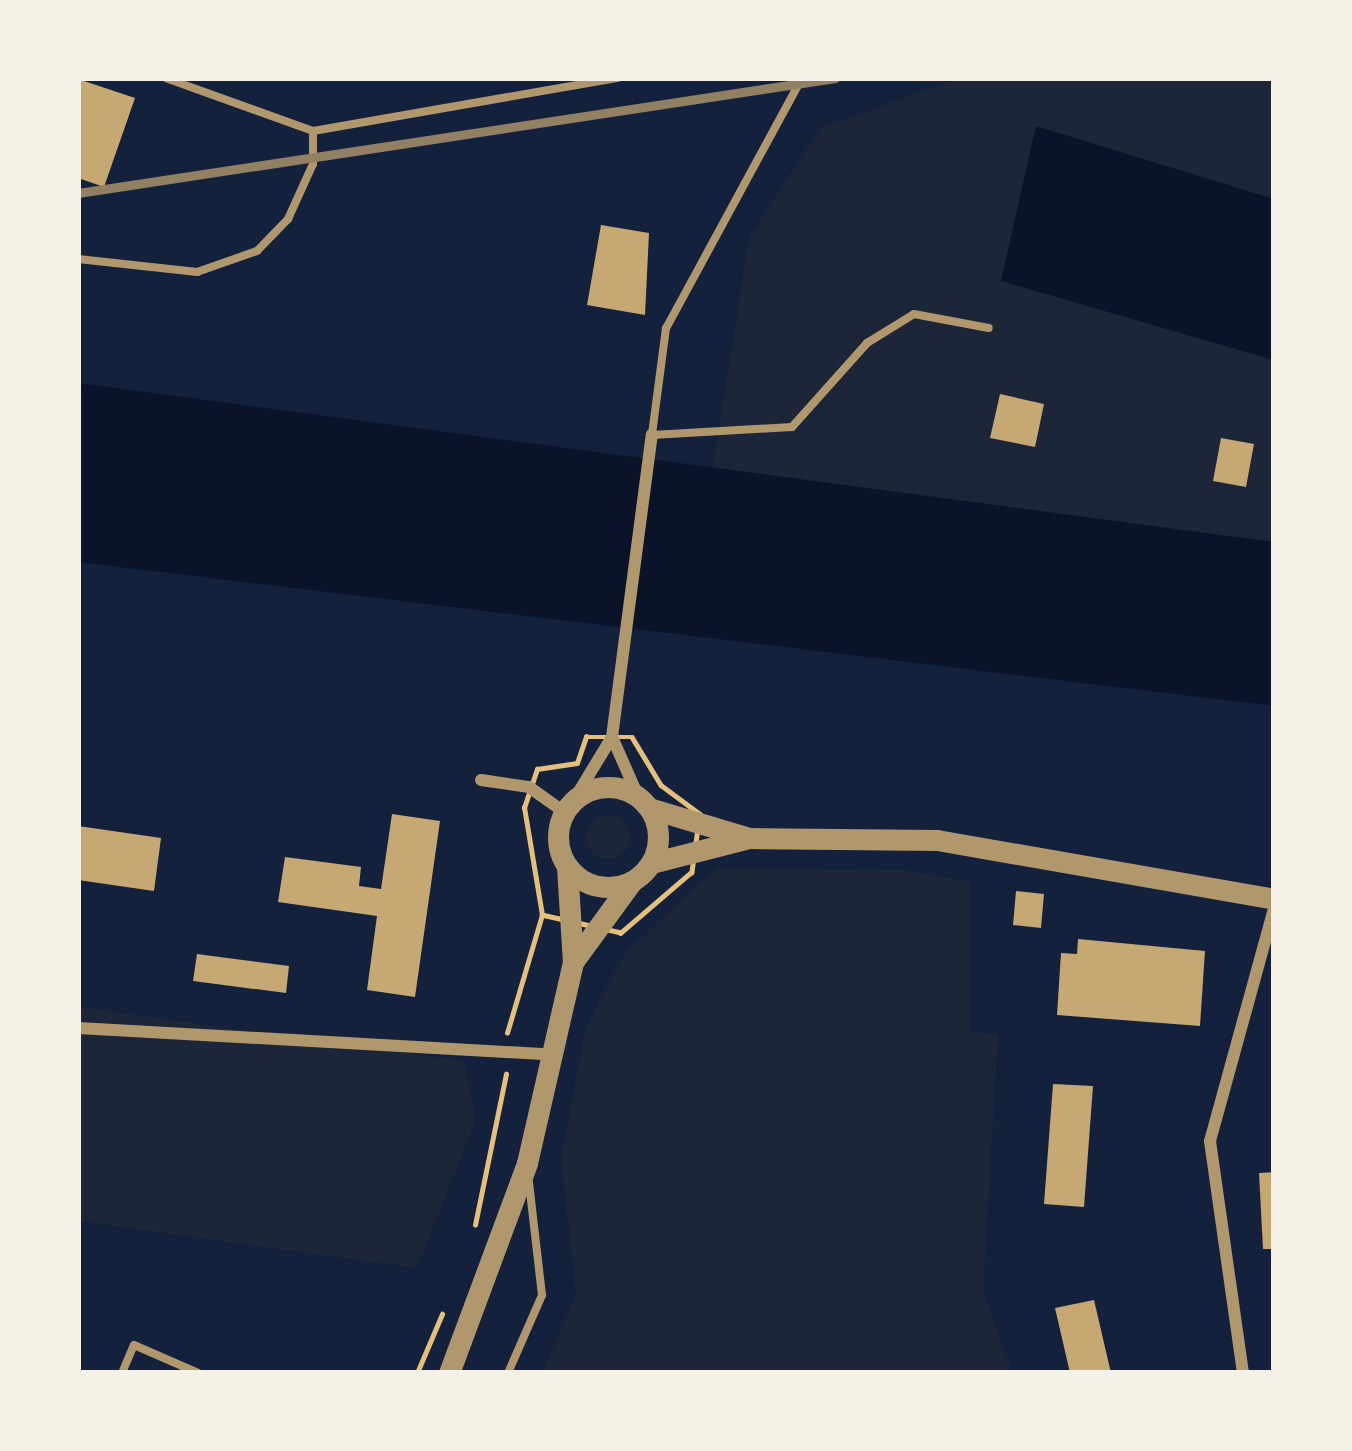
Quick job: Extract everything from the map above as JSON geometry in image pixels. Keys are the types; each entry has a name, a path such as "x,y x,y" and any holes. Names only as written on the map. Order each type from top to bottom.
{"street":[{"path":"573,962 568,921 569,805 612,737 651,440"},
{"path":"612,737 644,802 651,863"},
{"path":"481,780 529,787 569,805"},
{"path":"569,805 605,786 749,838 937,840 1274,899"},
{"path":"449,1373 527,1162 546,1054 573,962 632,881 651,863 749,838"},
{"path":"567,867 603,887 632,881"},
{"path":"1243,1373 1210,1141 1274,909"},
{"path":"78,1028 504,1045 546,1054"}],"lane":[{"path":"166,78 313,131 568,82 617,78"},
{"path":"802,78 666,328 651,440 792,428 867,344 914,314 989,328"},
{"path":"78,259 197,272 257,251 314,164 313,131"},
{"path":"508,1373 542,1294 527,1162"},
{"path":"122,1373 134,1345 198,1373"}],"path":[{"path":"472,1233 511,1088 504,1045 517,996 530,984 542,915 529,787 537,770 577,763 586,737 632,737 699,823 692,872 621,933 542,915"},
{"path":"417,1373 452,1292"}],"shaded area":[{"path":"962,78 1274,78 1274,199 1036,127 1001,281 1274,360 1274,542 712,472 749,238 821,127"},
{"path":"1036,126 1274,199 1274,360 1001,281"},
{"path":"78,383 1274,542 1274,706 78,562"},
{"path":"608,815 624,821 630,837 624,853 608,859 592,853 586,837 592,821"},
{"path":"716,868 904,870 971,882 971,1032 998,1034 983,1291 1013,1373 542,1373 576,1295 561,1158 585,1030 625,953"},
{"path":"78,1007 464,1061 476,1120 417,1268 78,1221"}],"building":[{"path":"78,79 135,98 104,187 78,178"},
{"path":"601,225 649,233 645,315 587,305"},
{"path":"1000,394 1044,404 1035,447 990,438"},
{"path":"1221,438 1254,444 1246,487 1213,481"},
{"path":"392,814 440,821 415,997 367,990 377,916 278,902 285,857 361,867 359,886 381,889"},
{"path":"78,826 161,838 154,891 78,880"},
{"path":"1016,891 1044,894 1041,928 1013,925"},
{"path":"1078,939 1205,951 1200,1026 1057,1015 1061,953 1077,954"},
{"path":"197,954 289,966 286,993 193,981"},
{"path":"1053,1084 1093,1086 1084,1207 1044,1204"},
{"path":"1274,1172 1274,1249 1263,1249 1259,1173"},
{"path":"1094,1300 1111,1373 1070,1373 1055,1308"}],"railway":[{"path":"78,193 835,78"}]}
